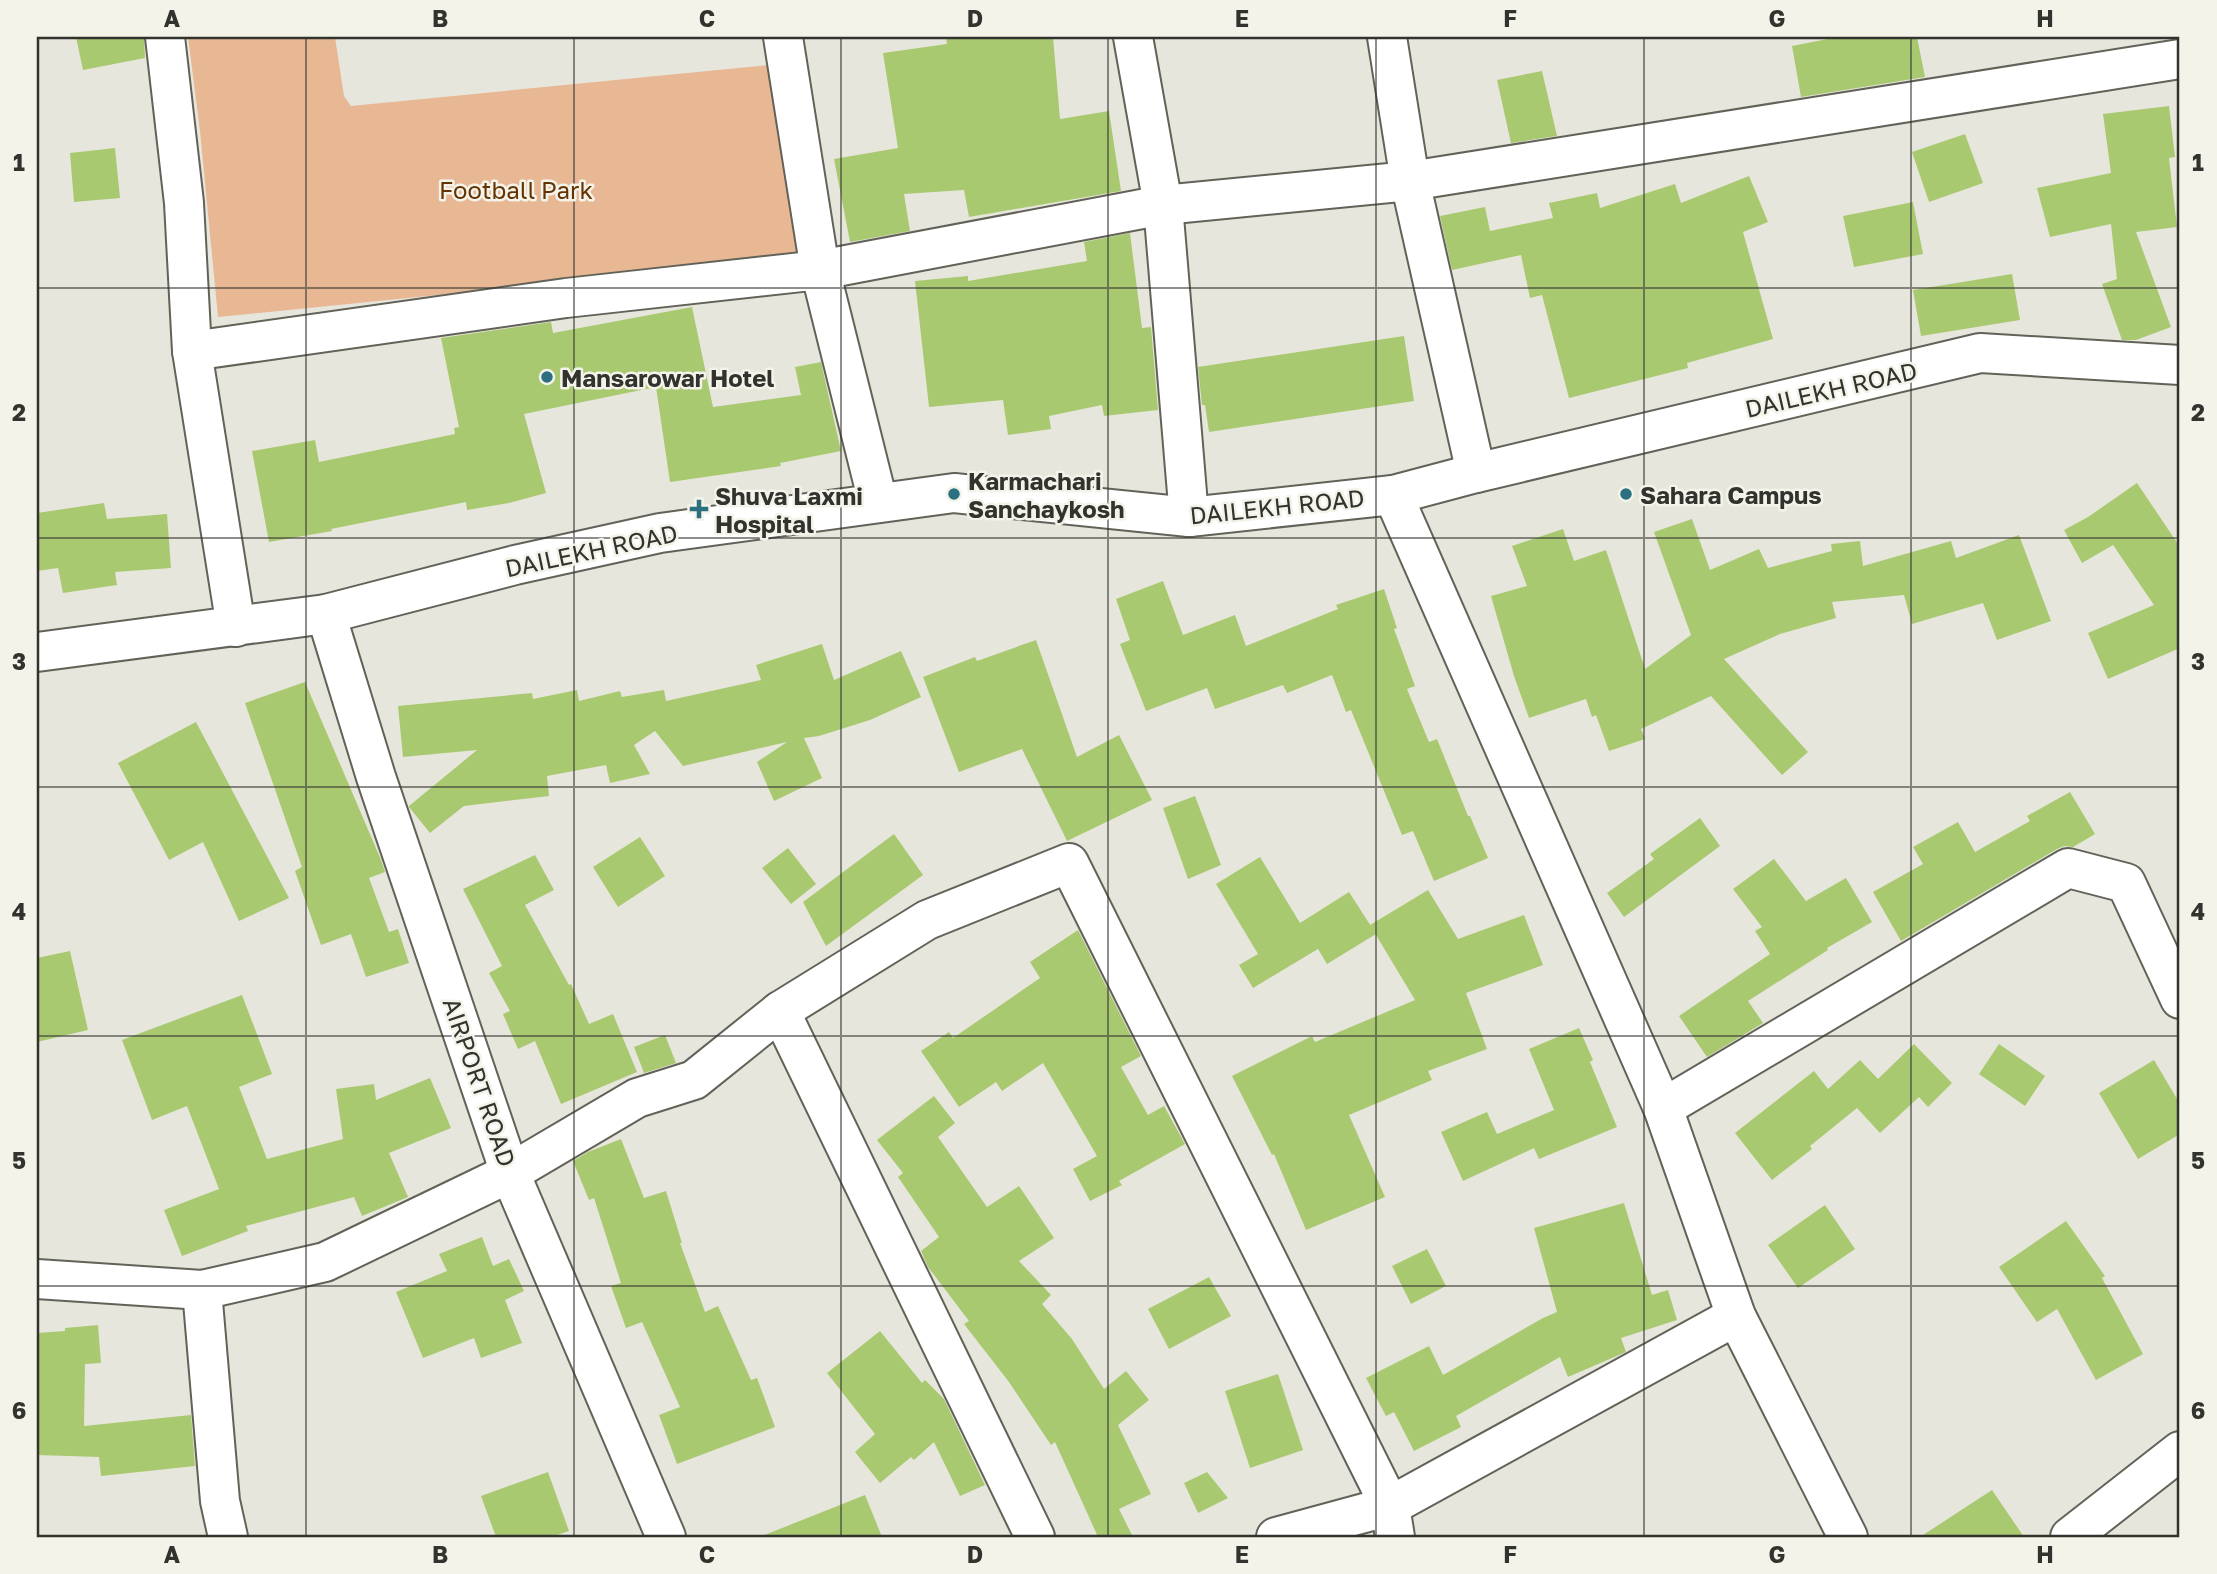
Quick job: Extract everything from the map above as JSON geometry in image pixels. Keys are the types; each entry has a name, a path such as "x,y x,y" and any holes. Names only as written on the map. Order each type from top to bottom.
{"street":[{"path":"165,37 184,203 192,351 236,627"},
{"path":"783,37 820,271 878,502"},
{"path":"1133,37 1163,205 1189,517"},
{"path":"1387,37 1410,181 1476,473"},
{"path":"192,351 566,298 820,271 1163,205 1410,181 2180,59"},
{"name":"DAILEKH ROAD","path":"37,652 326,614 515,565 660,533 954,493 1189,517 1393,495 1980,353 2180,365"},
{"path":"1393,495 1663,1108 1736,1316 1848,1537"},
{"name":"AIRPORT ROAD","path":"326,614 376,777 510,1173 666,1537"},
{"path":"37,1279 202,1290 325,1262 510,1173 637,1098 694,1080 780,1011 927,920 1069,863 1393,1522"},
{"path":"1663,1108 2068,868 2126,883 2180,999"},
{"path":"780,1011 1035,1537"},
{"path":"202,1290 220,1500 229,1537"},
{"path":"1276,1537 1393,1522 1736,1316"},
{"path":"2070,1537 2174,1470"}],"green space":[{"name":"Football Park","path":"188,37 335,37 344,96 351,106 769,65 799,259 218,317"}],"building":[{"path":"76,37 144,37 145,58 83,70"},
{"path":"946,37 1053,37 1060,119 1109,111 1121,191 969,217 964,190 904,194 910,231 850,242 834,159 898,148 883,53 947,44"},
{"path":"1838,37 1917,37 1925,77 1801,97 1792,46"},
{"path":"1542,71 1557,136 1511,143 1497,80"},
{"path":"2169,106 2175,157 2169,158 2177,227 2136,232 2171,327 2136,340 2122,340 2102,284 2117,279 2111,224 2050,237 2037,188 2111,173 2103,114"},
{"path":"1965,134 1983,183 1929,202 1912,152"},
{"path":"115,148 120,198 74,202 70,153"},
{"path":"1749,176 1768,222 1743,232 1773,339 1687,363 1688,368 1569,398 1542,295 1530,298 1521,255 1452,270 1440,216 1485,207 1490,231 1553,218 1549,203 1597,193 1600,208 1675,184 1681,203"},
{"path":"1913,202 1923,254 1854,267 1843,216"},
{"path":"1130,233 1142,328 1151,327 1158,410 1104,416 1102,405 1049,416 1051,429 1008,435 1003,400 929,407 915,281 968,276 968,281 1087,261 1084,242"},
{"path":"2012,274 2020,320 1921,336 1913,290"},
{"path":"692,307 713,407 801,395 795,367 821,362 841,451 780,463 781,466 670,482 656,387 524,414 546,493 467,510 466,502 269,542 252,451 315,440 319,462 455,434 454,428 459,427 441,338 551,322 553,333"},
{"path":"1404,336 1414,401 1209,432 1205,405 1202,405 1198,367"},
{"path":"2137,483 2180,547 2180,648 2108,679 2088,633 2154,605 2113,545 2082,563 2064,530"},
{"path":"104,503 107,519 167,514 171,568 115,572 117,585 63,593 58,568 37,571 37,513"},
{"path":"1692,519 1710,570 1759,549 1768,568 1832,551 1831,544 1860,541 1863,566 1951,541 1956,558 2019,535 2051,621 1997,640 1983,603 1912,624 1904,595 1832,602 1836,618 1780,634 1724,659 1808,752 1782,775 1711,696 1641,729 1645,739 1609,751 1596,715 1592,717 1586,699 1529,718 1491,596 1527,586 1512,546 1563,529 1574,561 1606,550 1645,669 1691,635 1654,532"},
{"path":"1163,581 1183,635 1235,615 1246,646 1338,609 1336,605 1384,589 1397,628 1394,629 1415,686 1407,689 1429,742 1437,739 1488,858 1434,881 1413,831 1402,835 1351,710 1346,712 1332,675 1287,693 1283,685 1215,709 1207,688 1146,711 1120,644 1130,640 1116,599"},
{"path":"1036,640 1077,757 1119,735 1152,800 1067,841 1022,749 959,772 923,677 975,657 977,661"},
{"path":"822,644 834,680 901,651 921,697 870,720 804,738 822,778 774,801 757,762 787,742 683,766 655,731 634,745 650,774 610,783 606,765 547,776 549,796 464,806 430,833 409,807 477,750 403,757 398,706 532,693 533,699 577,690 579,701 620,691 622,697 664,690 666,701 761,680 756,665"},
{"path":"305,682 381,860 385,872 369,878 389,932 398,929 409,963 366,977 351,934 321,945 295,871 302,867 245,703"},
{"path":"196,722 289,898 239,921 203,842 169,860 118,763"},
{"path":"2070,792 2095,834 2073,847 2064,846 2057,849 1901,941 1873,892 1923,864 1913,847 1958,822 1975,852 2030,821 2027,816"},
{"path":"1195,796 1221,865 1188,879 1163,808"},
{"path":"1700,818 1720,846 1624,917 1607,893 1654,859 1650,854"},
{"path":"894,834 923,875 826,946 803,902"},
{"path":"640,837 665,876 618,907 593,867"},
{"path":"788,848 816,884 791,904 762,868"},
{"path":"535,855 554,890 525,905 569,985 571,984 589,1024 613,1014 637,1072 561,1104 535,1041 518,1049 503,1014 510,1011 489,973 502,966 463,889"},
{"path":"1260,857 1300,923 1349,892 1376,934 1327,964 1318,949 1253,988 1239,965 1258,954 1216,884"},
{"path":"1774,859 1806,901 1846,878 1872,922 1827,948 1828,950 1748,1001 1763,1023 1707,1057 1679,1016 1770,954 1755,931 1762,927 1733,889"},
{"path":"1428,890 1458,939 1524,915 1543,965 1466,993 1487,1049 1428,1071 1432,1080 1349,1115 1385,1197 1306,1230 1274,1154 1272,1155 1232,1076 1312,1036 1315,1042 1415,1000 1370,925"},
{"path":"1078,930 1141,1056 1121,1067 1148,1115 1164,1106 1185,1144 1119,1181 1122,1185 1090,1201 1073,1169 1097,1156 1043,1063 1002,1091 996,1082 959,1107 921,1051 949,1032 953,1038 1040,978 1030,962"},
{"path":"70,951 88,1030 37,1042 37,958"},
{"path":"242,995 272,1074 239,1087 267,1159 343,1139 336,1089 374,1084 376,1100 430,1078 451,1128 389,1153 408,1197 362,1216 354,1197 246,1226 248,1231 182,1256 164,1210 219,1189 187,1106 152,1120 122,1040"},
{"path":"1579,1028 1617,1127 1539,1159 1534,1148 1463,1181 1441,1132 1487,1112 1497,1134 1554,1110 1529,1049"},
{"path":"665,1035 676,1063 644,1073 634,1047"},
{"path":"1914,1044 1952,1083 1928,1107 1919,1097 1880,1133 1857,1108 1810,1146 1812,1149 1772,1180 1735,1133 1814,1071 1828,1089 1860,1060 1878,1079"},
{"path":"1999,1044 2045,1076 2025,1106 1979,1074"},
{"path":"2154,1060 2180,1104 2180,1134 2138,1159 2099,1093"},
{"path":"934,1096 955,1123 938,1137 987,1207 1019,1186 1054,1238 1019,1261 1051,1295 1042,1304 1072,1339 1104,1389 1126,1371 1149,1400 1118,1425 1151,1494 1119,1509 1133,1537 1098,1537 1055,1442 1051,1445 1009,1382 964,1324 969,1321 928,1267 921,1251 939,1237 898,1177 903,1173 877,1140"},
{"path":"621,1139 644,1198 666,1191 680,1243 705,1312 718,1306 751,1380 757,1378 775,1427 677,1464 659,1415 680,1407 642,1322 626,1328 611,1286 621,1283 594,1198 589,1200 573,1161"},
{"path":"1624,1203 1652,1295 1668,1290 1677,1320 1621,1338 1626,1352 1568,1377 1560,1357 1456,1416 1461,1427 1414,1451 1394,1412 1386,1416 1366,1378 1429,1346 1443,1375 1557,1312 1534,1228"},
{"path":"1825,1205 1855,1249 1798,1288 1768,1245"},
{"path":"2066,1221 2105,1276 2102,1278 2143,1354 2096,1380 2057,1309 2037,1322 1999,1267"},
{"path":"482,1237 493,1266 509,1259 524,1291 505,1300 522,1343 481,1358 474,1338 423,1358 396,1292 447,1271 439,1254"},
{"path":"1427,1249 1446,1286 1411,1304 1392,1266"},
{"path":"1209,1277 1231,1316 1169,1349 1148,1309"},
{"path":"98,1325 101,1363 85,1364 84,1426 191,1415 195,1466 101,1476 99,1457 37,1455 37,1333"},
{"path":"880,1331 922,1383 925,1380 944,1399 985,1485 960,1496 934,1442 914,1460 911,1457 880,1483 855,1452 875,1434 827,1373"},
{"path":"1278,1374 1303,1450 1250,1468 1225,1391"},
{"path":"548,1472 569,1531 551,1537 496,1537 481,1496"},
{"path":"1207,1472 1228,1498 1198,1513 1184,1483"},
{"path":"1992,1490 2024,1537 1920,1537"},
{"path":"865,1495 882,1537 762,1537 762,1536"}],"place":[{"name":"Mansarowar Hotel","path":"547,377"},
{"name":"Karmachari Sanchaykosh","path":"954,494"},
{"name":"Sahara Campus","path":"1626,494"},
{"name":"Shuva Laxmi Hospital","path":"699,509"}]}
